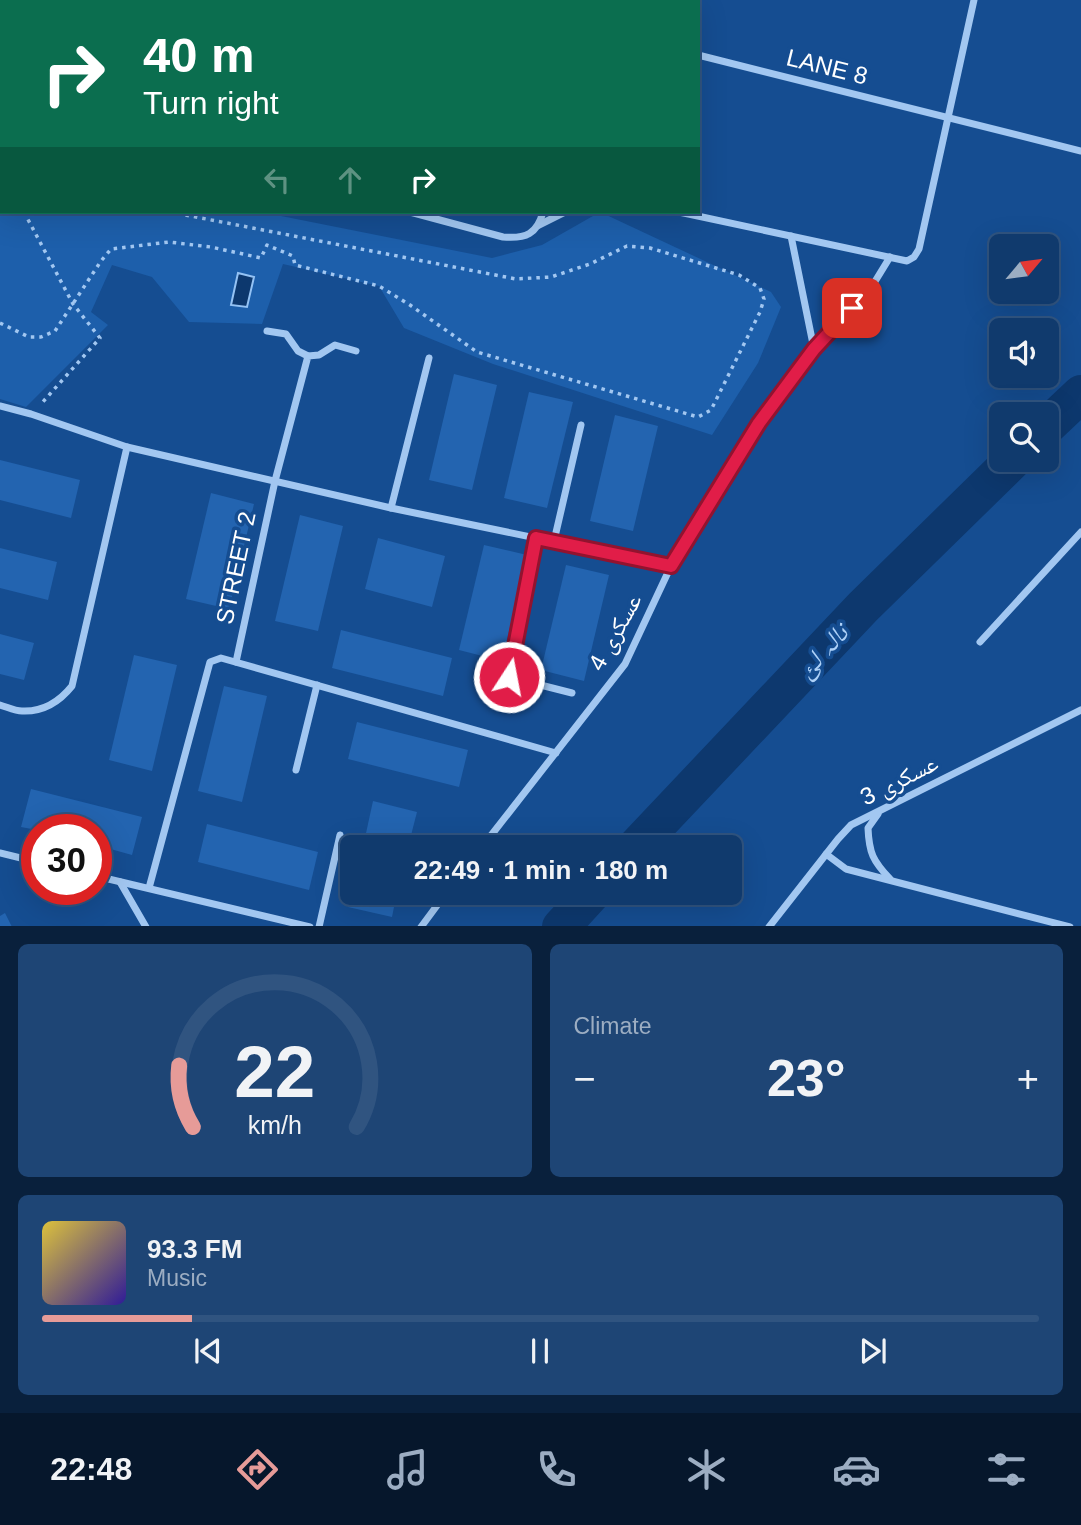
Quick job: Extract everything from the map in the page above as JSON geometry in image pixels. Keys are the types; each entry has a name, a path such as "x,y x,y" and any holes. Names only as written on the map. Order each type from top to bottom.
{"street":[{"path":"688,214 907,261 914,257 919,249 974,0"},
{"name":"LANE 8","path":"700,55 1081,151"},
{"path":"417,214 503,237 516,238 530,233 539,225 561,214"},
{"path":"539,225 542,214"},
{"path":"791,236 814,349"},
{"name":"عسکری 4","path":"491,835 625,664 671,566 759,423 814,349 871,288 890,257"},
{"path":"267,331 286,334 298,351 308,356 319,355 335,345 356,351"},
{"name":"STREET 2","path":"236,662 275,481 308,356"},
{"path":"391,508 429,358"},
{"path":"0,405 127,447 391,508 671,566"},
{"path":"554,541 581,425"},
{"path":"0,705 22,711 45,708 63,698 72,686 127,447"},
{"path":"981,642 1081,532"},
{"path":"536,538 509,677 572,693"},
{"path":"149,888 210,662 220,658 556,753"},
{"path":"296,770 317,685"},
{"name":"عسکری 3","path":"769,926 851,825 1081,710"},
{"path":"881,811 868,828 869,849 876,863 892,881"},
{"path":"319,926 340,835"},
{"path":"0,853 21,858"},
{"path":"827,854 846,869 1070,926"},
{"path":"112,880 310,926"},
{"path":"120,882 146,926"},
{"path":"421,926 437,905"}],"path":[{"path":"25,214 73,304 100,338 32,414"},
{"path":"0,323 29,337 41,337 55,331 111,249 169,242 211,247 261,258 267,245 293,256 295,265 379,286 477,352 698,417 712,410 764,299 760,288 739,275 650,248 627,246 590,264 551,278 516,279 180,214"}],"shaded area":[{"path":"0,214 271,214 492,258 542,245 596,214 604,214 771,292 781,307 758,363 712,435 493,364 404,328 379,286 283,264 262,324 189,322 152,277 112,265 91,312 108,325 26,407 0,399"},
{"path":"238,273 254,277 247,307 231,305"}],"building":[{"path":"454,374 497,385 472,490 429,480"},
{"path":"529,392 573,402 547,508 504,498"},
{"path":"615,415 658,426 633,531 590,521"},
{"path":"0,460 80,480 71,518 0,500"},
{"path":"211,493 254,504 229,609 186,599"},
{"path":"300,515 343,526 318,631 275,621"},
{"path":"378,538 445,556 432,607 365,589"},
{"path":"484,545 527,555 502,661 459,650"},
{"path":"0,548 57,562 48,600 0,588"},
{"path":"566,565 609,575 584,681 541,670"},
{"path":"341,630 452,658 443,696 332,668"},
{"path":"0,634 34,643 24,680 0,674"},
{"path":"134,655 177,665 152,771 109,760"},
{"path":"224,686 267,696 242,802 198,791"},
{"path":"357,722 468,750 459,787 348,759"},
{"path":"31,789 142,817 132,855 112,849 112,814 24,814"},
{"path":"373,801 417,812 411,835 366,835"},
{"path":"207,824 318,852 309,890 198,862"},
{"path":"349,905 394,905 392,917"},
{"path":"5,913 12,926 0,926 0,916"}],"waterway":[{"name":"نالہ لئ","path":"1059,415 1081,394"},
{"name":"نالہ لئ","path":"647,835 863,607 1001,472"},
{"name":"نالہ لئ","path":"562,926 581,905"}],"route":[{"path":"509,677 536,538 671,566 759,423 814,349 852,308"}]}
